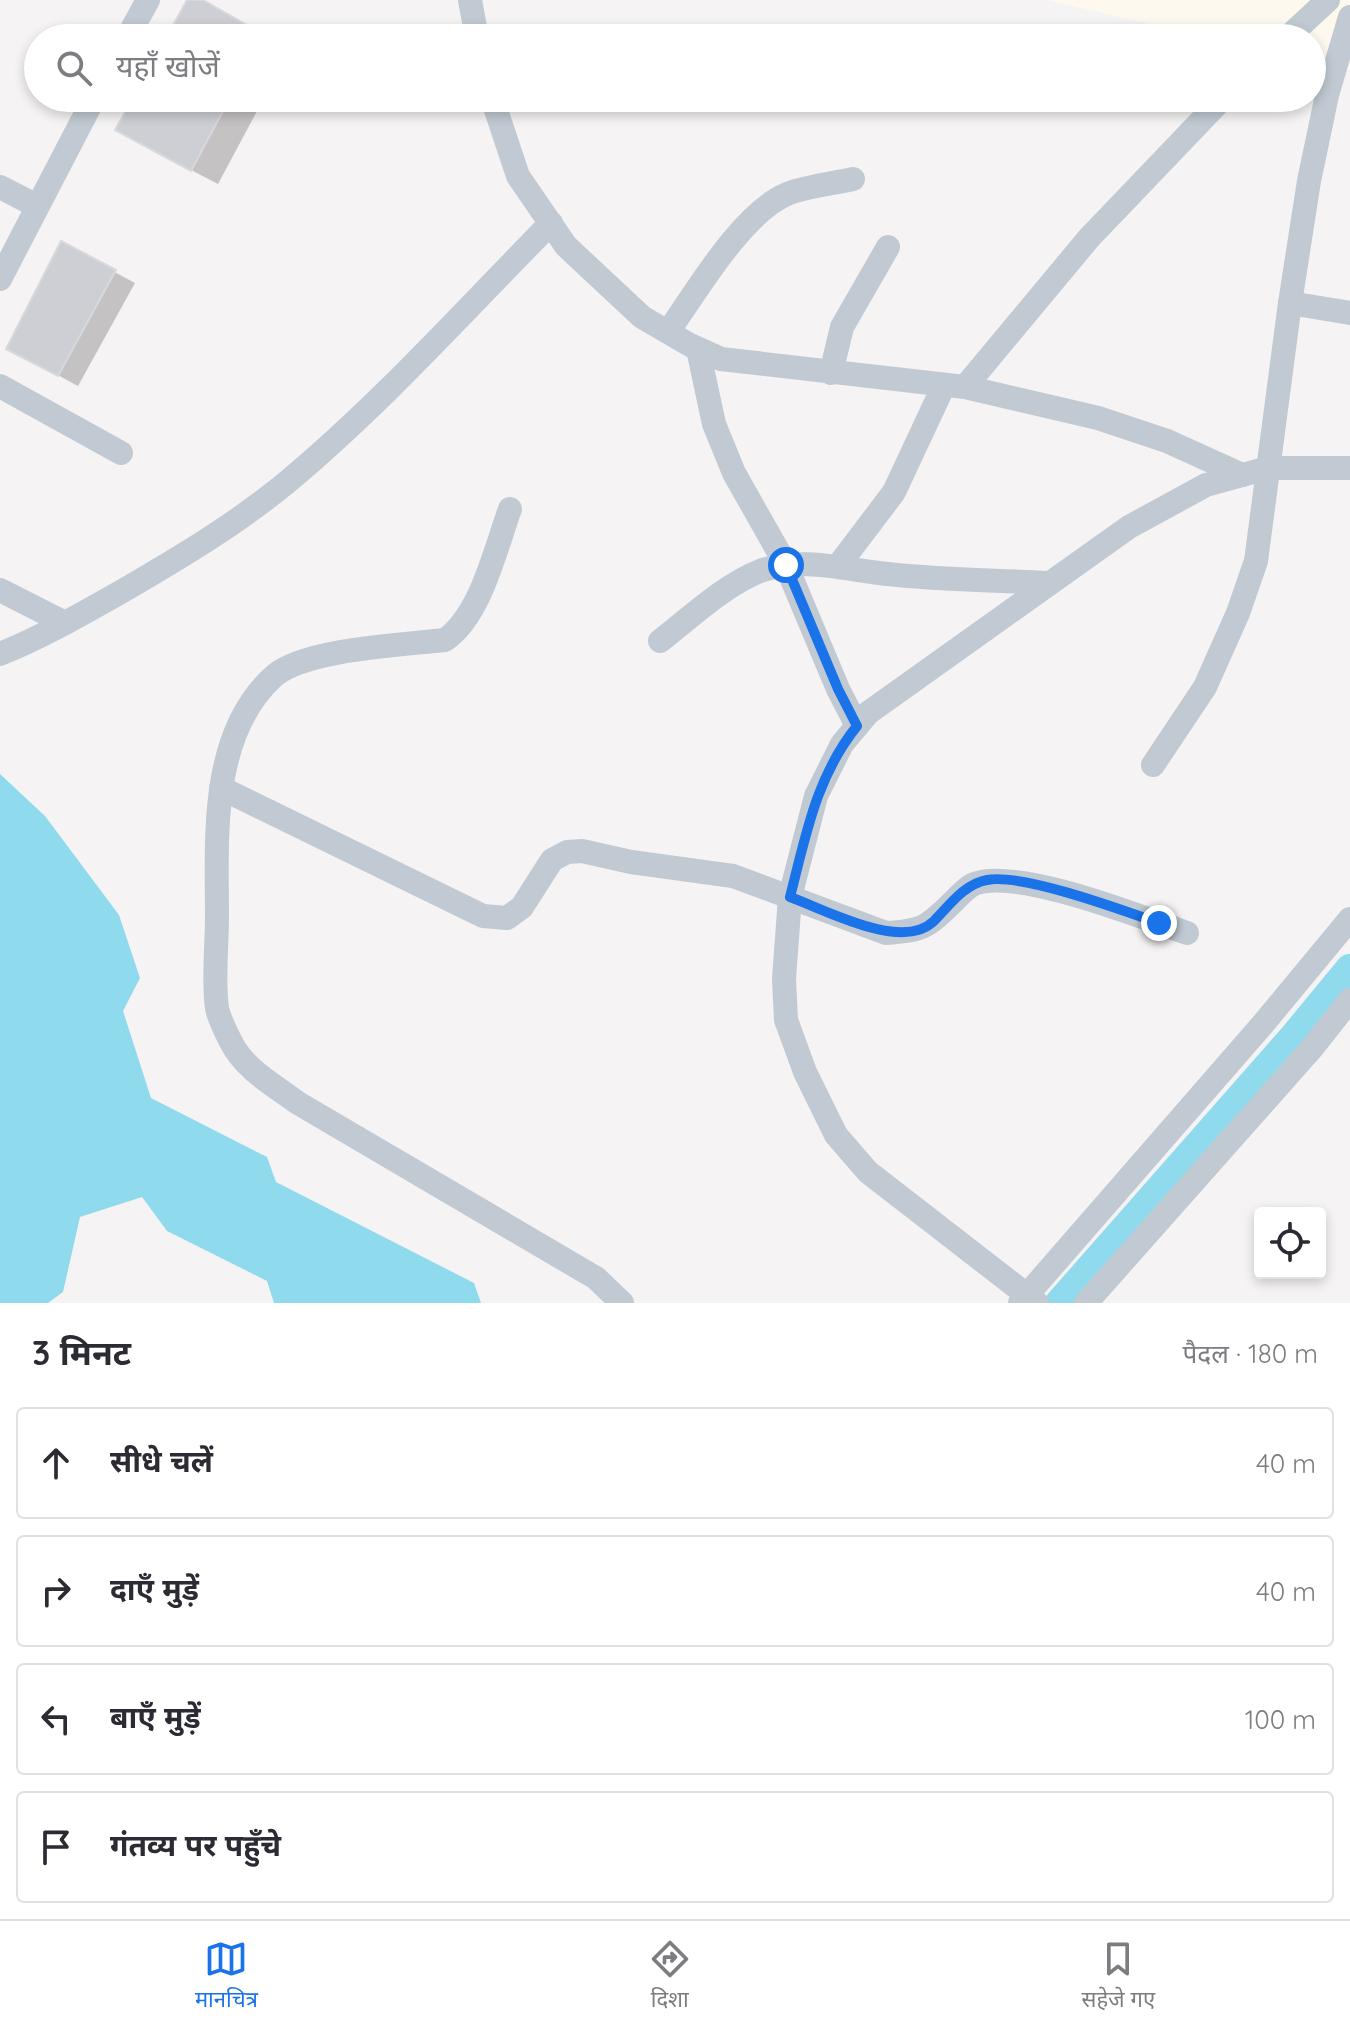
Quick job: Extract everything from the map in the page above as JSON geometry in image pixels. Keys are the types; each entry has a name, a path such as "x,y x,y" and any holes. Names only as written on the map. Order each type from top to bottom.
{"street":[{"path":"135,24 148,0"},
{"path":"470,0 474,24"},
{"path":"1302,24 1328,0"},
{"path":"1326,100 1350,17"},
{"path":"0,279 87,112"},
{"path":"497,112 518,176 566,246 642,317 698,349 721,359 955,386 1098,418 1167,441 1242,475"},
{"path":"838,566 894,492 955,386 1089,238 1210,112"},
{"path":"1153,765 1205,687 1238,613 1256,561 1290,303 1323,112"},
{"path":"668,332 717,262 755,216 786,195 853,179"},
{"path":"0,187 37,206"},
{"path":"0,654 38,639 200,544 284,485 387,390 551,223"},
{"path":"831,373 842,327 888,247"},
{"path":"1290,303 1350,313"},
{"path":"698,349 714,424 734,473 786,565 838,689 857,726"},
{"path":"0,386 121,453"},
{"path":"1350,468 1268,468 1206,485 1129,527 868,713 842,744 816,796 790,897 784,979 786,1020 805,1072 836,1135 868,1172 1030,1301 1350,919"},
{"path":"510,509 474,606 459,630 445,640 319,657 296,663 275,675 251,703 229,751 217,811 217,1010 233,1046 252,1069 298,1103 596,1278 622,1303"},
{"path":"660,641 736,583 762,570 786,565 838,566 886,574 1048,583"},
{"path":"0,590 65,623"},
{"path":"221,788 483,916 507,918 522,907 552,860 567,852 582,851 631,862 733,876 886,933 927,927 969,886 987,880 1010,880 1103,903 1187,933"},
{"path":"1086,1303 1346,1013"}],"shaded area":[{"path":"1047,0 1350,0 1350,71 1326,65 1326,24 1149,24"}],"water":[{"path":"0,774 45,816 119,915 140,978 123,1011 151,1098 267,1157 276,1182 474,1283 481,1303 274,1303 267,1281 167,1231 142,1197 80,1217 63,1292 48,1303 0,1303"}],"building":[{"path":"187,0 203,0 245,24 174,24"},
{"path":"125,112 223,112 191,171 115,130"},
{"path":"61,241 116,270 58,376 6,349"}],"waterway":[{"path":"1060,1303 1350,969"}],"route":[{"path":"786,565 838,689 857,726 842,744 816,796 790,897 886,933 909,932 927,927 969,886 987,880 1010,880 1103,903 1159,923"}]}
